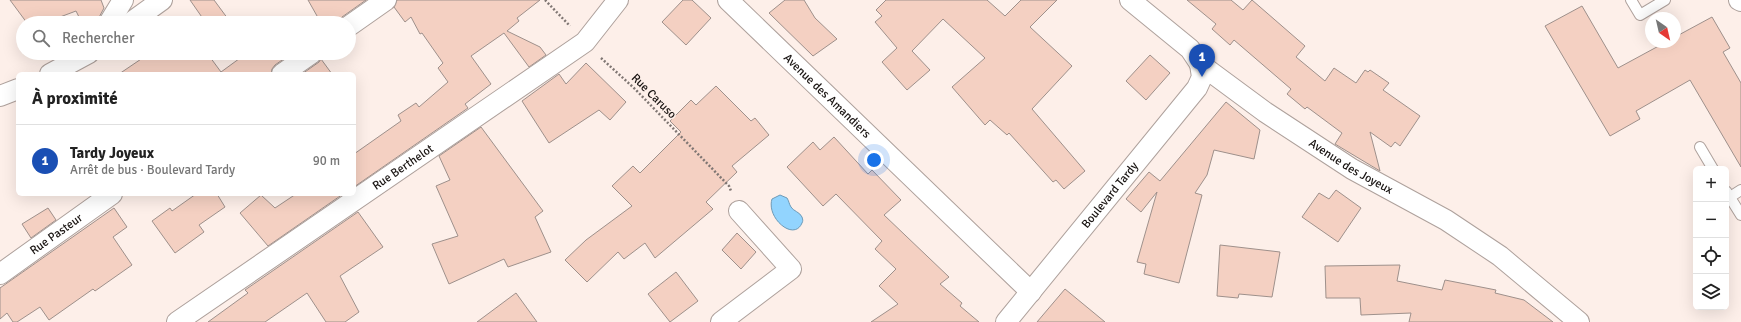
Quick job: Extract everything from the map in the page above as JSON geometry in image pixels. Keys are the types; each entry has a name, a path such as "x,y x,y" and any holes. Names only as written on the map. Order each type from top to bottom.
{"street":[{"path":"113,16 123,0"},
{"path":"140,16 162,0"},
{"path":"356,21 386,0"},
{"name":"Rue Berthelot","path":"177,322 585,42 618,0"},
{"name":"Avenue des Amandiers","path":"728,0 1031,292"},
{"name":"Avenue des Joyeux","path":"1130,0 1190,50 1200,64 1265,112 1352,169 1446,220 1500,256 1580,322"},
{"path":"54,72 76,60"},
{"path":"285,72 302,60"},
{"name":"Boulevard Tardy","path":"1006,322 1197,88 1202,77 1200,64"},
{"path":"0,96 16,90"},
{"name":"Rue Pasteur","path":"0,274 109,196"},
{"path":"721,322 791,269 739,211"}],"lane":[{"path":"1631,0 1640,15 1665,0"},
{"path":"1700,147 1711,166"},
{"path":"1729,194 1741,190"},
{"path":"1729,196 1741,215"}],"path":[{"name":"Rue Caruso","path":"545,0 585,42 634,88 729,186 739,211"}],"water":[{"path":"780,195 787,198 790,206 802,217 803,222 798,228 793,230 787,229 777,220 773,213 771,206 772,199"}],"building":[{"path":"10,0 101,0 104,8 100,16 78,16 76,11 63,16 22,16"},
{"path":"190,0 214,0 226,16 201,16"},
{"path":"308,0 366,0 343,16 317,16"},
{"path":"397,0 540,0 517,18 519,21 507,31 540,47 546,55 529,67 504,33 471,56 491,84 465,104 468,108 356,186 356,153 401,121 398,115 416,103 419,107 448,82 438,68 443,63 422,33 420,34 411,17 405,22 394,7"},
{"path":"683,0 692,0 711,18 686,45 662,22"},
{"path":"785,0 804,0 815,18 837,39 813,56 769,13"},
{"path":"886,0 987,0 1005,16 1021,0 1057,0 1030,27 1072,66 1032,109 1085,171 1064,189 1056,180 1053,182 1009,133 1007,135 990,120 985,125 952,87 985,58 943,19 912,51 930,70 907,90 882,62 897,48 875,22 882,16 876,10"},
{"path":"1187,0 1231,0 1243,10 1252,0 1305,46 1296,57 1325,81 1334,68 1356,83 1365,70 1368,72 1370,70 1389,83 1383,90 1420,116 1400,146 1395,142 1391,147 1370,132 1380,171 1335,144 1342,133 1307,107 1305,109 1287,94 1291,89 1234,40 1230,45 1212,29 1216,24"},
{"path":"1582,6 1618,68 1655,48 1681,48 1681,34 1712,17 1730,48 1723,52 1741,83 1741,167 1690,80 1636,111 1640,119 1610,136 1545,26"},
{"path":"1150,55 1170,73 1146,100 1126,81"},
{"path":"140,60 212,60 221,72 122,72"},
{"path":"237,60 282,60 272,69 271,72 221,72"},
{"path":"322,60 331,72 305,72"},
{"path":"586,63 626,102 610,120 599,110 549,143 522,101 559,74 566,84"},
{"path":"716,86 751,121 755,118 769,135 732,166 737,172 706,202 713,209 655,258 645,243 624,259 618,252 587,282 565,260 586,240 632,206 612,186 633,166 640,173 681,132 670,121 691,100 696,105"},
{"path":"1226,102 1260,130 1254,159 1214,150 1207,175 1195,193 1202,195 1179,283 1144,274 1146,264 1137,262 1157,192 1141,212 1126,199 1149,172 1160,181"},
{"path":"481,127 543,211 535,217 551,252 508,267 504,259 449,284 432,244 458,236 436,186 450,180 439,156"},
{"path":"834,137 868,174 872,170 901,200 884,215 949,277 940,284 962,303 960,306 979,322 871,322 898,304 879,286 896,269 875,249 882,241 836,194 823,206 787,167 813,142 820,150"},
{"path":"1336,190 1361,208 1338,242 1302,217 1319,193 1329,199"},
{"path":"193,196 218,196 225,207 199,225 204,232 175,253 152,221 170,208 172,211"},
{"path":"260,196 262,196 275,208 293,196 340,196 268,246 240,213"},
{"path":"48,208 56,220 31,238 22,224"},
{"path":"114,208 127,227 113,237 132,265 95,291 93,289 49,320 40,307 17,322 13,322 7,313 0,319 0,288"},
{"path":"358,212 383,247 340,276 359,312 345,322 326,322 307,293 265,322 208,322 248,293 245,290"},
{"path":"737,233 756,252 741,269 722,250"},
{"path":"1220,245 1280,252 1272,297 1239,294 1238,298 1217,296"},
{"path":"1400,265 1397,281 1442,290 1445,280 1496,290 1495,293 1524,300 1553,322 1409,322 1411,313 1361,315 1360,298 1326,298 1325,266"},
{"path":"676,272 698,301 670,322 648,294"},
{"path":"1065,289 1105,322 1037,322"},
{"path":"516,293 537,322 477,322"}],"place":[{"name":"Tardy Joyeux","path":"1202,77"}]}
